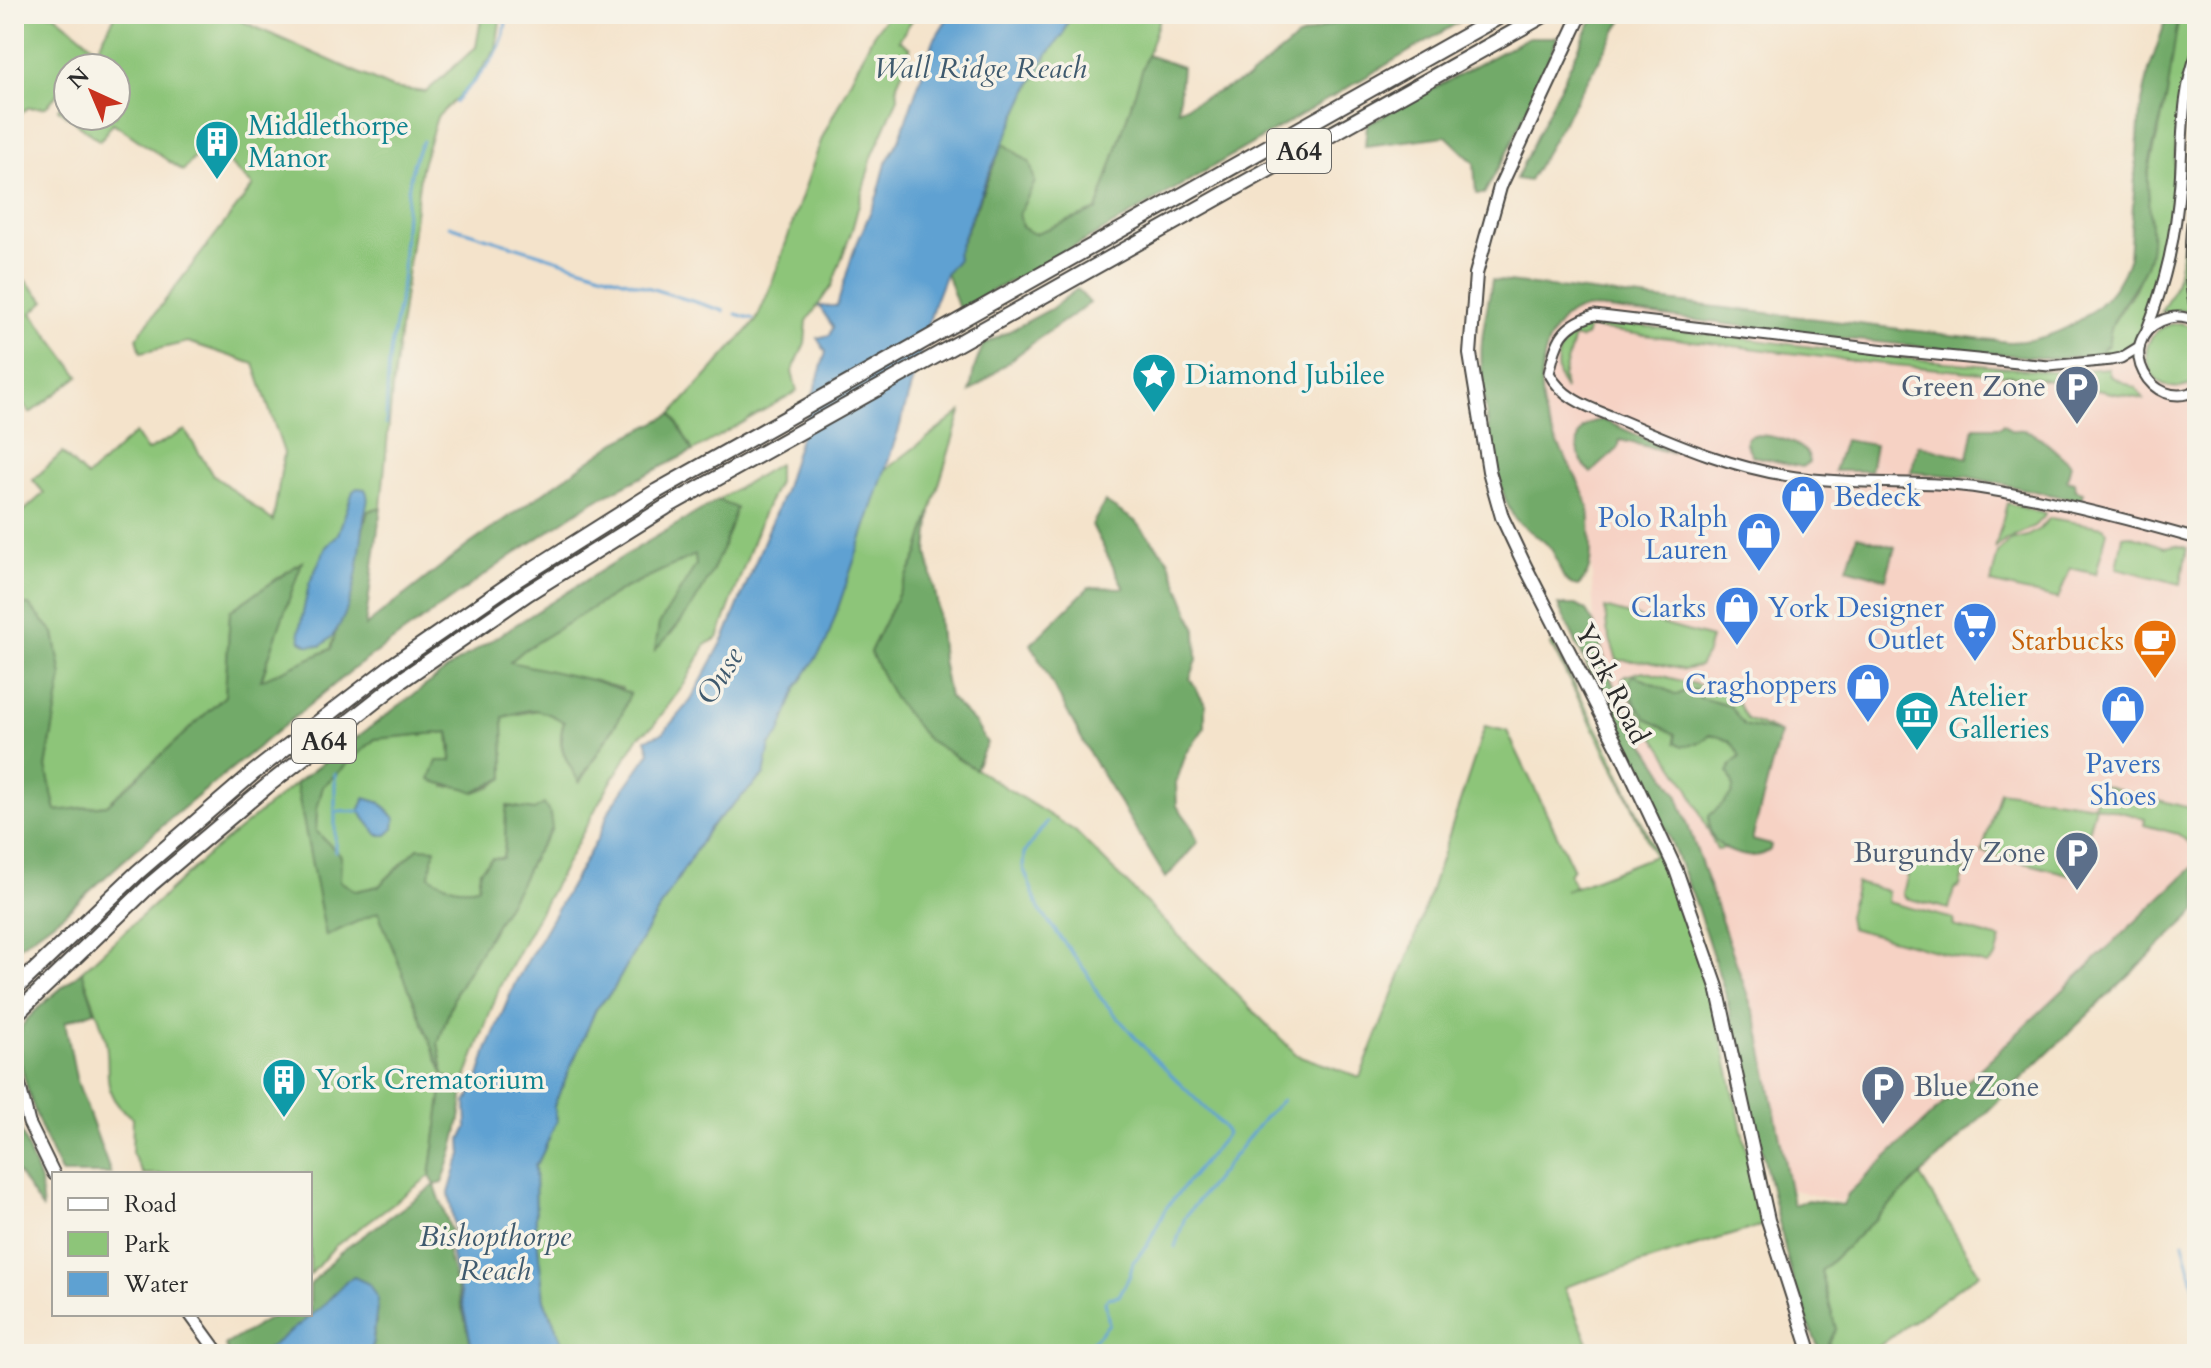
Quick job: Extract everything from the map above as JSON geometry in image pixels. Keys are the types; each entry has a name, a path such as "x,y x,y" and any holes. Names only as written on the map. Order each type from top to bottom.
{"highway":[{"name":"A64","path":"14,990 173,842 253,773 378,677 519,578 657,491 1504,14"},
{"name":"A64","path":"14,1016 151,884 267,786 390,690 528,593 666,507 1546,14"}],"main road":[{"name":"York Road","path":"1581,14 1500,187 1476,274 1470,354 1489,471 1502,517 1519,554 1622,755 1676,870 1717,987 1768,1220 1811,1354"}],"street":[{"path":"2197,53 2183,117 2172,252 2166,281 2139,347 2138,361 2142,374 2151,385 2163,392 2176,395 2197,390"},
{"path":"2197,172 2191,295 2197,313"},
{"path":"2139,347 2121,358 2049,366 1594,315 1567,327 1559,339 1549,373 1556,387 1584,405 1697,453 1732,464 1812,479 1980,488 2031,497 2197,539"},
{"path":"2146,332 2167,318 2180,316 2197,322"},
{"path":"14,1063 29,1123 53,1172"},
{"path":"191,1316 219,1354"}],"shaded area":[{"path":"1580,309 1607,309 1836,338 2050,359 2096,355 2109,344 2197,311 2197,863 1840,1202 1790,1189 1758,1025 1638,733 1610,677 1594,624 1589,510 1546,418 1541,397 1541,370 1550,340 1561,322"}],"green space":[{"path":"14,14 54,14 97,49 116,14 226,14 392,88 426,92 476,47 482,14 501,14 496,49 470,86 437,117 421,168 392,390 381,507 368,511 331,649 261,681 300,563 230,611 225,696 107,805 56,811 46,767 62,677 54,633 29,606 14,605 14,520 44,493 33,480 62,453 87,477 135,433 147,451 185,430 212,474 273,521 284,453 254,364 188,342 141,353 137,337 253,186 216,151 206,165 195,157 183,171 126,132 132,132 132,52 52,52 52,100 46,107 27,108 14,121"},
{"path":"888,14 916,14 899,40 910,48 910,55 897,84 898,98 872,157 852,230 832,285 807,321 805,343 792,372 797,391 693,451 672,414 756,321 822,138 873,35"},
{"path":"1071,14 1161,14 1097,210 1034,235 1022,227 1019,214 1030,163 1003,143 1042,63"},
{"path":"1358,14 1473,14 1103,231 959,309 946,273 958,259 957,253 1003,143 1030,163 1035,182 1019,214 1022,227 1034,234 1097,210 1147,55 1182,67 1178,110 1247,79 1299,37"},
{"path":"1626,14 1529,181 1516,179 1591,22"},
{"path":"2168,14 2180,14 2166,99 2149,166 2149,256 2114,321 2109,344 2096,355 2050,359 1836,338 1585,308 1569,315 1558,325 1545,354 1542,370 1545,415 1580,486 1590,515 1591,553 1587,573 1578,586 1563,577 1551,549 1514,517 1494,458 1481,357 1492,280 2009,342 2028,340 2065,328 2098,306 2111,292 2129,257 2140,112 2149,70"},
{"path":"2180,14 2197,14 2197,41 2177,129 2168,252 2161,280 2135,340 2122,351 2096,355 2109,344 2109,329 2135,289 2149,256 2148,175 2167,95 2173,42"},
{"path":"1529,37 1558,37 1512,143 1484,194 1476,194 1474,163 1446,136 1365,146 1367,124"},
{"path":"2197,93 2185,283 2189,310 2161,312 2174,288 2184,237 2192,117"},
{"path":"88,132 106,132 100,141"},
{"path":"14,269 45,301 32,313 79,376 30,413 14,393"},
{"path":"1077,289 1090,303 970,392 983,345 1051,309"},
{"path":"1601,321 1893,357 2053,372 2108,368 2110,376 2136,388 2143,399 2035,378 1863,362 1588,328 1587,335 1580,339 1574,337 1563,377 1565,390 1557,367 1562,345 1578,329"},
{"path":"2181,323 2197,329 2197,382 2179,388 2165,385 2154,376 2148,364 2147,350 2151,337 2163,328"},
{"path":"961,412 918,554 870,652 926,738 1075,831 1297,1055 1360,1077 1412,947 1485,726 1507,731 1573,868 1569,874 1574,886 1565,891 1654,856 1628,796 1551,645 1560,640 1555,646 1557,652 1611,755 1657,855 1663,853 1691,925 1723,1045 1763,1225 1564,1287 1593,1354 568,1354 544,1300 536,1227 535,1166 557,1121 554,1105 596,1009 613,990 710,827 764,775 770,745 779,734 797,687 826,643 884,471"},
{"path":"672,414 693,451 592,502 352,670 170,819 64,914 14,950 14,605 29,605 54,633 62,677 46,767 56,811 107,805 225,696 230,611 302,562 261,680 331,649 368,511 381,507 365,626 467,546 616,442"},
{"path":"1603,420 1673,453 1620,440 1618,449 1591,473 1580,458 1578,441 1585,427"},
{"path":"2003,424 2010,430 2034,434 2071,464 2067,480 2074,482 2075,490 2083,492 2081,501 1968,477 1911,472 1918,445 1968,458 1974,427 2000,427"},
{"path":"1751,435 1789,441 1808,454 1809,462 1802,467 1753,456 1746,444 1746,439"},
{"path":"1844,440 1875,445 1870,471 1834,471"},
{"path":"778,464 778,482 763,514 718,638 706,644 685,683 653,726 639,736 602,797 500,986 464,1083 444,1076 430,1176 334,1247 312,1273 312,1172 142,1172 132,1153 133,1118 114,1100 110,1090 105,1038 82,971 209,854 296,783 326,936 378,911 442,1070 438,1043 456,992 552,829 534,810 508,806 502,859 492,858 481,870 478,887 458,889 438,883 428,874 418,848 379,886 356,891 339,881 325,841 316,831 323,786 375,739 449,732 451,761 445,787 465,786 475,792 504,778 503,717 544,709 564,722 561,747 580,782 622,714 622,688 509,663 524,650 625,588 695,554 696,565 671,634 736,509 718,500"},
{"path":"718,500 736,508 723,547 705,585 683,619 655,650 659,624 696,565 695,555 625,588 524,650 510,662 596,681 630,693 622,714 579,782 562,746 564,722 535,710 503,717 504,778 474,792 430,780 437,761 451,761 449,732 375,739 323,786 316,831 341,856 340,881 356,891 379,886 418,848 435,849 429,876 453,887 478,887 480,870 492,858 503,858 507,806 534,810 544,804 550,814 552,828 456,992 438,1043 444,1076 378,912 326,936 296,783 457,662 632,551"},
{"path":"1105,502 1135,521 1168,559 1196,630 1197,660 1190,679 1205,704 1205,727 1186,754 1176,783 1177,806 1191,825 1198,842 1166,878 1091,756 1031,644 1089,587 1124,588 1092,525"},
{"path":"2007,503 2045,514 2039,523 1995,549"},
{"path":"931,511 927,552 937,601 949,697 975,723 987,743 975,769 926,738 894,698 870,652 918,554"},
{"path":"2050,518 2103,527 2107,531 2096,574 2070,568 2058,599 1991,583 1998,552 2010,540 2027,536"},
{"path":"2130,535 2165,547 2176,545 2187,548 2181,584 2117,568 2123,536"},
{"path":"1857,536 1895,547 1886,579 1847,568"},
{"path":"1558,605 1576,605 1586,611 1594,624 1610,677 1638,733 1677,794 1758,1025 1793,1205 1808,1200 1843,1205 1848,1194 2197,863 2197,910 1821,1271 1836,1329 1824,1354 1821,1354 1796,1295 1726,996 1696,904 1668,835"},
{"path":"1605,608 1711,638 1707,653 1699,666 1684,670 1649,662 1617,660 1607,630"},
{"path":"1643,671 1733,694 1747,719 1780,733 1747,856 1717,850 1688,787 1637,711 1622,680 1625,676"},
{"path":"1634,675 1677,695 1689,689 1697,690 1700,698 1730,706 1744,725 1780,733 1752,840 1771,845 1770,850 1755,856 1736,854 1714,838 1709,827 1709,816 1732,792 1728,773 1731,764 1740,757 1738,752 1728,741 1710,735 1701,742 1682,747 1675,743 1675,734 1647,719 1635,703 1629,680"},
{"path":"2098,784 2197,810 2197,838 2190,844 2178,834 2144,825 2145,818 2095,806 2076,876 1982,852 2000,791 2094,805"},
{"path":"1914,853 1965,866 1949,909 1905,898 1903,893"},
{"path":"1856,883 1888,891 1887,902 1954,919 1953,926 2001,939 1996,958 1987,965 1850,928 1848,917"},
{"path":"82,971 95,1011 65,1022 76,1078 110,1172 61,1172 47,1143 25,1079 19,1040 22,1026 40,1006"},
{"path":"444,1076 464,1083 463,1096 450,1158 442,1183 435,1185 430,1176"},
{"path":"14,1112 40,1181 43,1210 14,1167"},
{"path":"1920,1176 1979,1273 1868,1354 1824,1354 1835,1329 1821,1271"},
{"path":"435,1185 451,1231 447,1250 476,1354 371,1354 376,1321 354,1277 312,1315 312,1283 339,1253"},
{"path":"274,1316 310,1316 261,1354 229,1354 225,1345"}],"water":[{"name":"Wall Ridge Reach","path":"950,14 1071,14 1063,35 1032,82 984,184 957,253 958,259 946,273 934,304 899,429 826,643 797,687 779,735 770,745 764,775 710,827 613,990 596,1009 554,1105 557,1121 535,1166 536,1227 544,1300 568,1354 477,1354 472,1348 451,1251 455,1231 449,1193 462,1155 461,1139 467,1128 466,1103 476,1086 487,1050 515,983 599,836 610,809 650,752 646,739 663,733 691,700 725,637 783,494 826,352 817,338 830,335 833,327 819,306 837,306 853,253 878,194 886,163 899,140 934,40"},
{"path":"365,489 368,500 348,606 332,636 321,646 308,645 301,641 299,632 309,584 326,547 338,534 353,491"},
{"path":"365,798 381,803 395,818 394,828 387,835 378,835 359,811"},
{"path":"354,1277 369,1284 378,1300 371,1354 261,1354 312,1316 346,1281"}],"waterway":[{"path":"455,102 497,52 506,14"},
{"path":"386,424 389,362 402,282 408,190 411,171 423,141"},
{"path":"449,226 724,311"},
{"path":"736,314 753,319"},
{"path":"335,773 335,852"},
{"path":"335,812 359,811"},
{"path":"1047,822 1024,853 1023,867 1039,909 1087,973 1099,996 1150,1054 1223,1126 1227,1134 1166,1208 1146,1248 1133,1262 1119,1296 1105,1301 1109,1324 1089,1345 1088,1354"},
{"path":"1175,1247 1185,1217 1282,1100"},
{"path":"2183,1242 2197,1299"}],"place":[{"name":"Middlethorpe Manor","path":"217,181"},
{"name":"Diamond Jubilee","path":"1154,414"},
{"name":"Green Zone","path":"2077,426"},
{"name":"Bedeck","path":"1803,536"},
{"name":"Polo Ralph Lauren","path":"1759,573"},
{"name":"Clarks","path":"1737,647"},
{"name":"York Designer Outlet","path":"1975,663"},
{"name":"Starbucks","path":"2155,680"},
{"name":"Craghoppers","path":"1868,724"},
{"name":"Pavers Shoes","path":"2123,746"},
{"name":"Atelier Galleries","path":"1917,752"},
{"name":"Burgundy Zone","path":"2077,892"},
{"name":"York Crematorium","path":"284,1119"},
{"name":"Blue Zone","path":"1883,1126"}],"water label":[{"name":"Ouse","path":"720,676"},
{"name":"Bishopthorpe Reach","path":"495,1253"}]}
